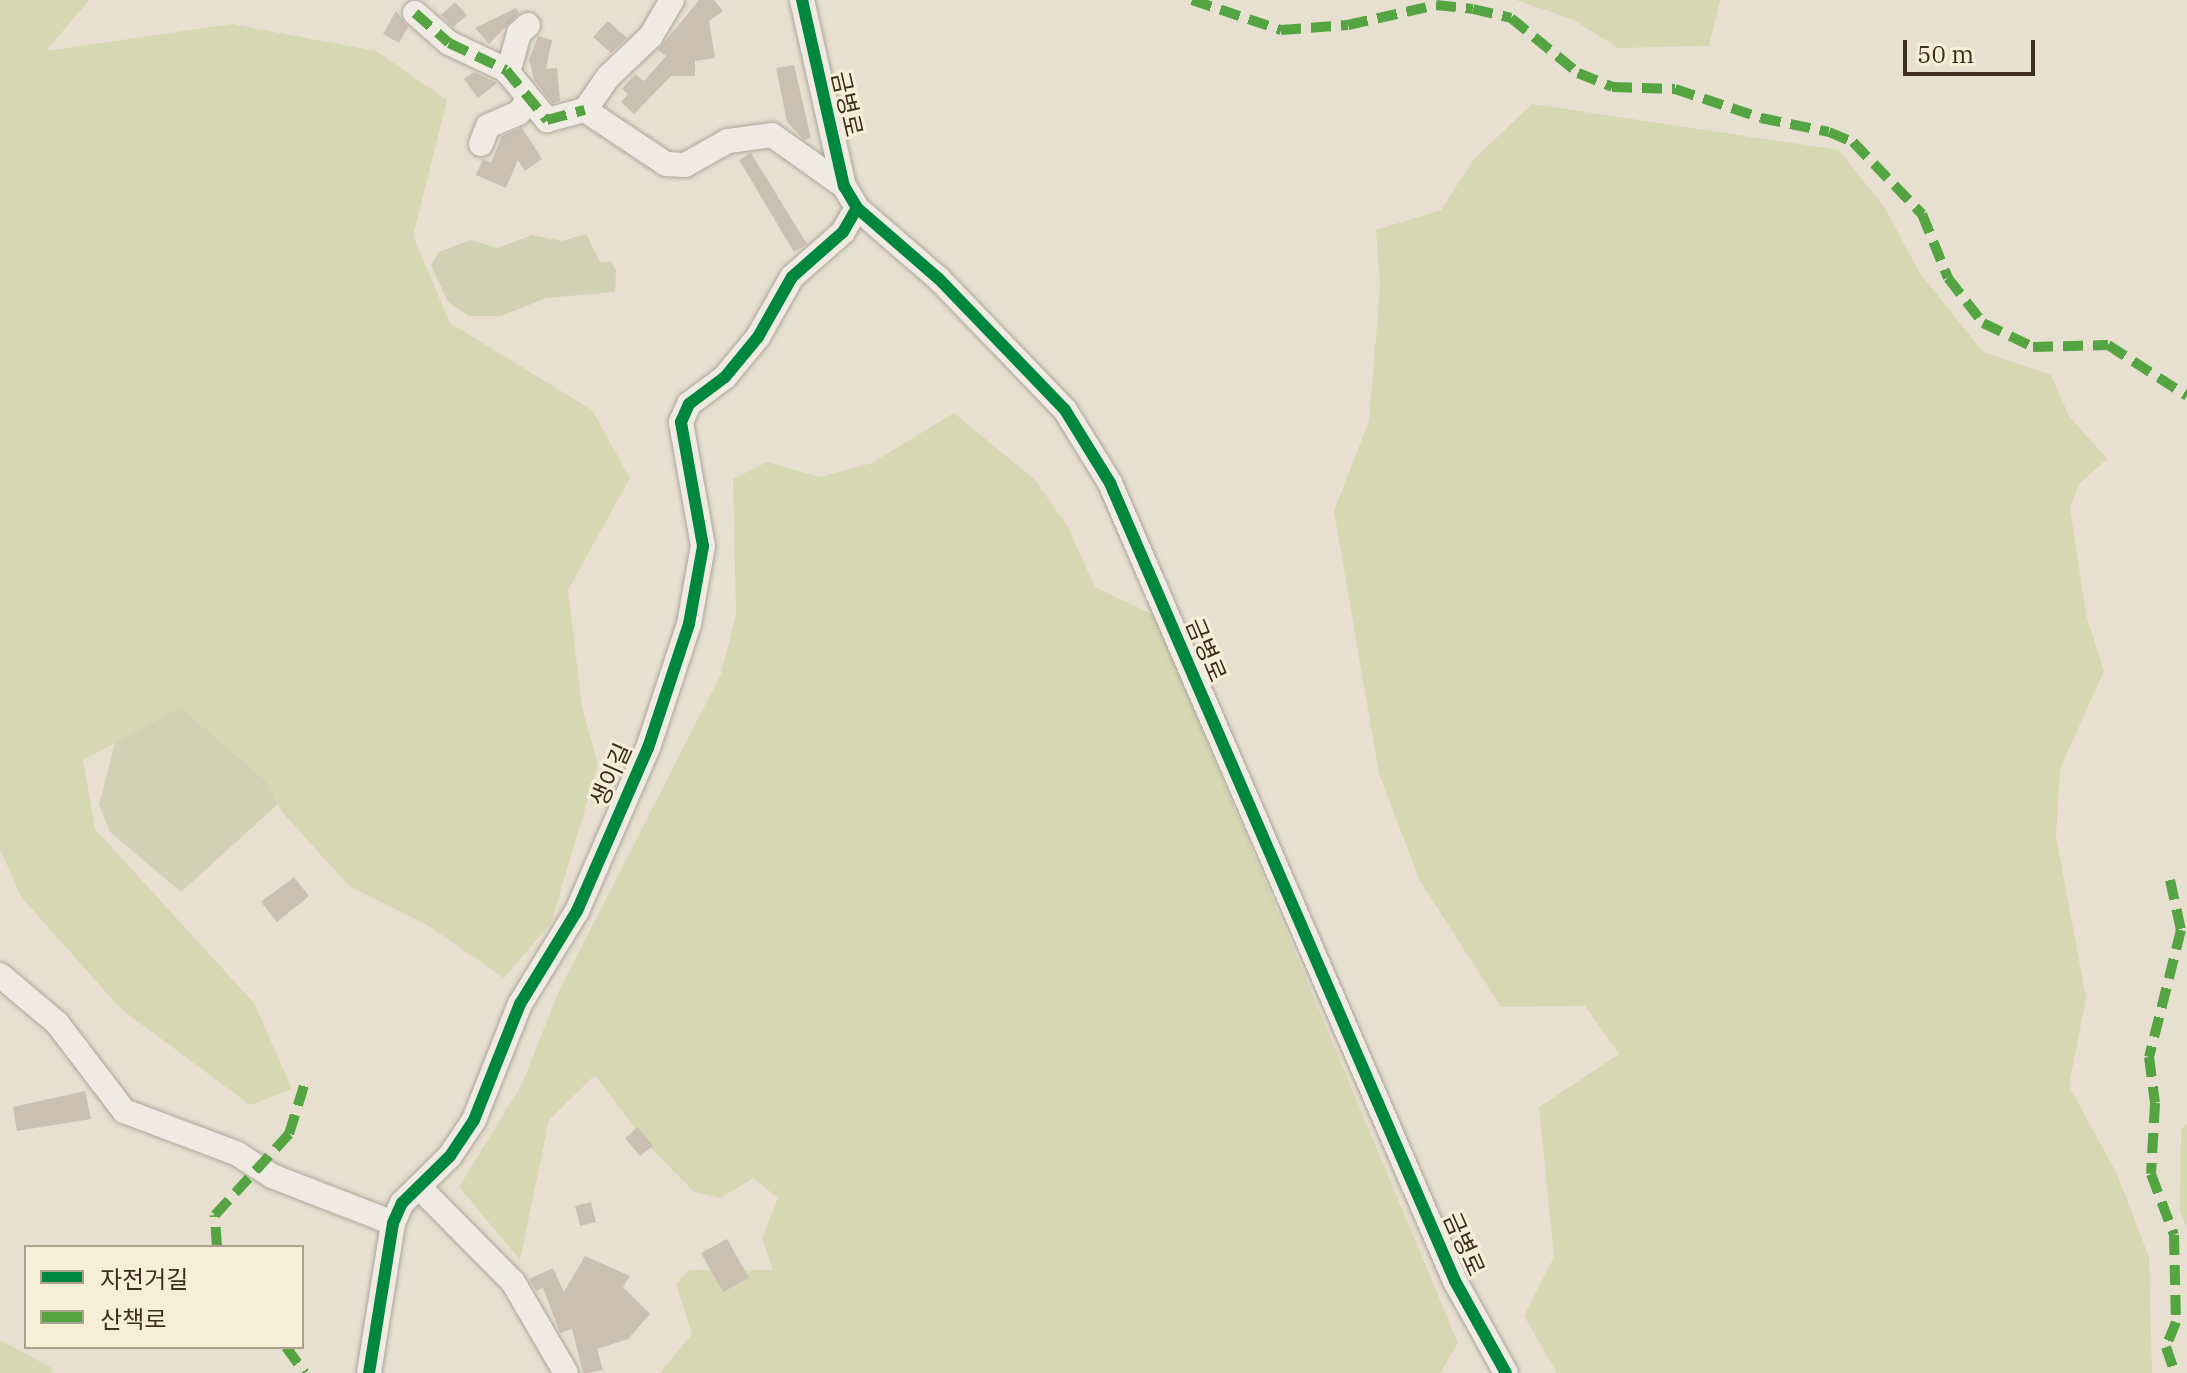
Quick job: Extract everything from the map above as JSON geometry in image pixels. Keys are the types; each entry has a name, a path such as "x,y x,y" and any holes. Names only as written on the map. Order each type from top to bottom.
{"street":[{"path":"415,13 449,43 508,73 547,120 585,110 608,77 651,36 672,0"},
{"name":"금병로","path":"802,0 844,186 857,208 939,279 1065,410 1110,483 1455,1281 1506,1373"},
{"path":"508,73 519,33 528,25"},
{"path":"481,144 488,126 518,113 530,99"},
{"path":"585,110 666,164 685,165 728,141 772,135 844,186"},
{"name":"생이길","path":"369,1373 393,1223 402,1203 420,1188 474,1120 520,1004 577,911 648,748 689,624 703,546 682,446 685,413 725,377 758,337 792,277 843,232 857,208"},
{"path":"0,975 57,1023 124,1111 236,1153 272,1176 393,1223"},
{"path":"420,1188 513,1282 566,1373"}],"green space":[{"path":"0,0 89,0 46,51 232,24 376,51 447,100 413,236 450,323 592,410 630,478 568,590 582,707 598,765 551,923 504,978 427,925 349,886 282,812 266,781 182,709 83,760 95,829 254,1003 292,1089 250,1105 121,1009 21,897 0,849"},
{"path":"1516,0 1720,0 1709,46 1618,48 1574,20"},
{"path":"1532,104 1839,150 1885,208 1919,272 1983,352 2051,375 2069,416 2107,459 2079,484 2070,508 2086,614 2104,671 2060,769 2056,836 2086,998 2069,1086 2117,1174 2149,1257 2152,1373 1557,1373 1524,1316 1554,1257 1539,1107 1619,1054 1585,1006 1501,1007 1420,881 1379,774 1334,511 1369,421 1380,288 1376,230 1441,210 1474,159"},
{"path":"586,234 601,263 611,261 616,271 615,292 546,298 501,316 469,316 448,302 431,265 439,252 470,240 498,248 532,235 562,241"},
{"path":"954,413 1034,479 1067,525 1095,587 1154,615 1458,1343 1440,1373 660,1373 692,1334 676,1284 689,1270 773,1270 762,1238 778,1198 753,1178 721,1198 694,1192 646,1143 595,1075 549,1120 520,1260 459,1187 522,1084 558,993 721,674 736,615 733,479 767,462 820,477 872,463"},
{"path":"181,708 266,781 278,804 181,892 110,832 99,805 115,743"},
{"path":"2187,1123 2187,1229 2180,1211 2181,1130"},
{"path":"0,1340 50,1367 54,1373 0,1373"}],"building":[{"path":"699,0 714,0 723,11 709,21 715,58 695,61 695,76 671,76 634,114 621,102 628,94 622,89 635,74 644,81 666,56 658,50"},
{"path":"455,2 467,15 453,27 441,15"},
{"path":"516,8 519,13 489,44 475,28"},
{"path":"396,11 408,27 399,43 383,34"},
{"path":"608,21 627,38 611,53 593,37"},
{"path":"538,36 552,40 546,69 557,68 560,101 552,103 534,80 529,60"},
{"path":"794,65 811,138 804,140 787,122 776,68"},
{"path":"474,72 497,83 478,98 464,79"},
{"path":"522,128 542,159 525,171 518,160 506,188 476,175 483,159 491,163 502,136"},
{"path":"751,153 807,244 794,252 739,160"},
{"path":"294,877 309,896 277,922 261,902"},
{"path":"85,1091 91,1119 17,1131 13,1107"},
{"path":"638,1127 653,1146 640,1156 625,1138"},
{"path":"591,1202 596,1222 580,1226 575,1206"},
{"path":"727,1239 749,1278 723,1292 701,1253"},
{"path":"585,1256 630,1276 623,1287 650,1314 628,1339 597,1349 603,1370 588,1373 583,1373 572,1329 560,1333 543,1288 536,1291 529,1279 553,1268 564,1292"}],"marked path":[{"path":"1192,0 1281,30 1348,25 1436,5 1473,9 1511,18 1578,73 1612,87 1675,89 1761,118 1829,132 1853,142 1922,214 1948,278 1983,323 2033,347 2108,345 2187,396"},
{"path":"415,13 449,43 506,70 547,120 585,110"},
{"path":"2170,880 2181,930 2149,1057 2155,1103 2151,1174 2174,1235 2176,1322 2166,1347 2175,1373"},
{"path":"217,1245 215,1215 289,1134 306,1079"},
{"path":"287,1349 305,1373"}],"cycle path":[{"path":"802,0 844,186 857,208 939,279 1065,410 1110,483 1455,1281 1506,1373"},
{"path":"369,1373 393,1223 402,1203 450,1156 474,1120 520,1004 577,911 648,748 689,624 703,546 681,422 689,404 725,377 758,337 792,277 843,232 857,208"}]}
